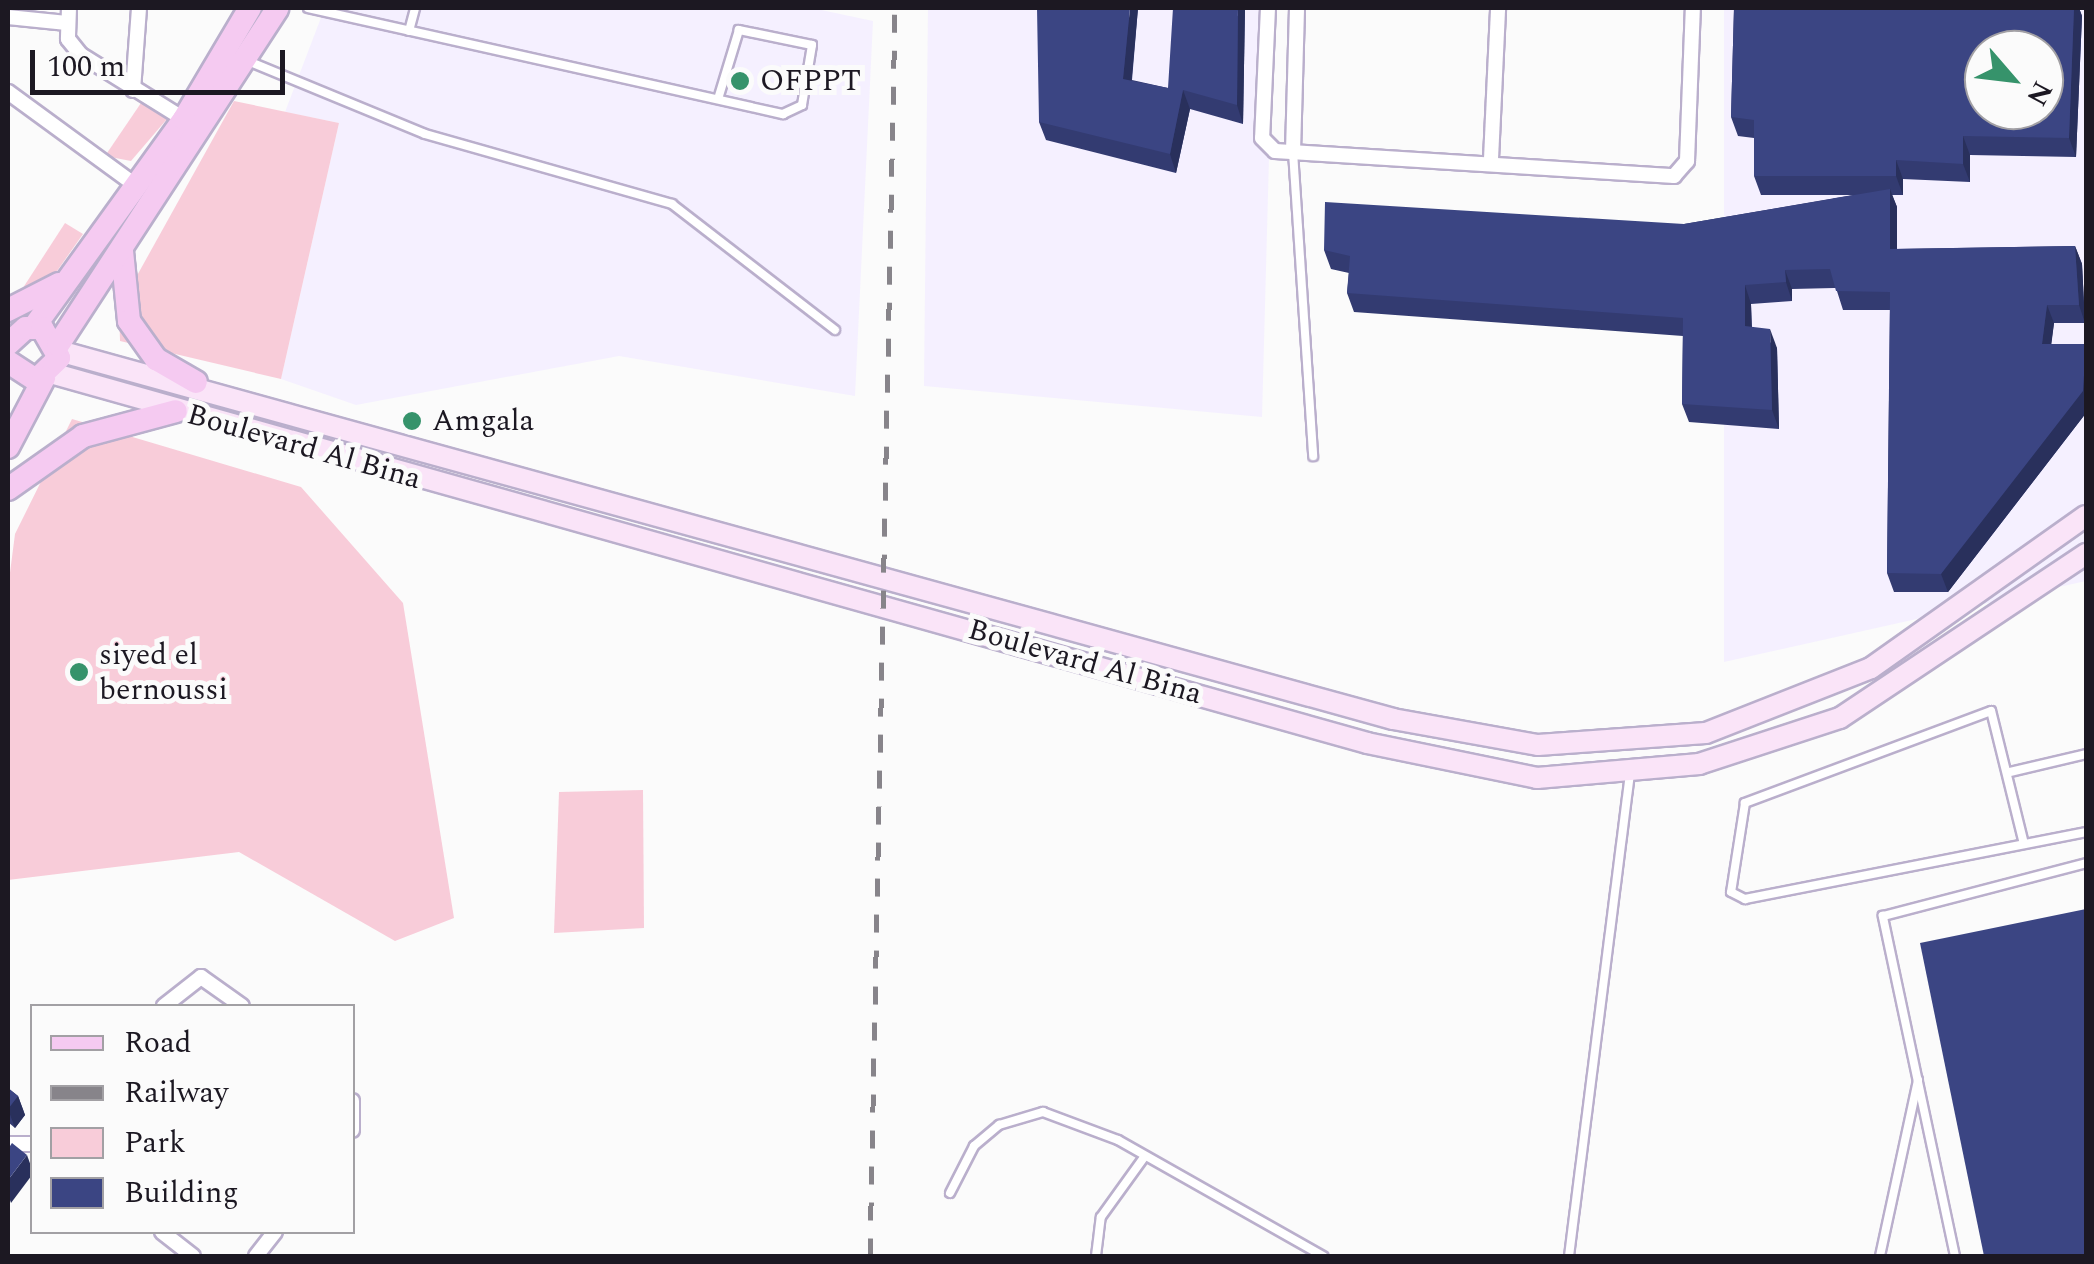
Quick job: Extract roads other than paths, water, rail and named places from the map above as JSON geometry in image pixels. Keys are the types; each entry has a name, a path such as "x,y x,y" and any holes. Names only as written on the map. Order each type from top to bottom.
{"main road":[{"path":"8,447 53,362 238,55 250,8"},
{"path":"12,342 70,277 184,119 278,8"},
{"path":"122,252 122,298 134,331 156,359 196,382"},
{"path":"12,342 53,362"},
{"path":"12,342 28,380 53,362"},
{"name":"Boulevard Al Bina","path":"53,362 196,382 1393,718 1538,745 1706,733 1872,668 2086,516"},
{"name":"Boulevard Al Bina","path":"53,362 176,411 1457,767 1537,778 1699,764 1840,718 2086,554"},
{"path":"8,489 83,436 176,411"}],"street":[{"path":"133,90 139,8"},
{"path":"1268,8 1262,138 1276,151 1683,171 1693,8"},
{"path":"1292,152 1297,8"},
{"path":"1490,160 1498,8"},
{"path":"8,17 68,16 81,54 184,119"},
{"path":"8,92 136,185"},
{"path":"167,1004 202,977 239,1004"},
{"path":"164,1234 192,1256"},
{"path":"256,1256 273,1234"}],"lane":[{"path":"308,8 718,99 793,113 804,100 812,45 739,30 718,99"},
{"path":"409,31 415,8"},
{"path":"238,55 425,134 672,204 835,330"},
{"path":"1292,152 1313,456"},
{"path":"2024,844 2010,772 1992,710 1745,803 1731,892 1744,899 2086,832"},
{"path":"2010,772 2086,754"},
{"path":"1570,1256 1630,772"},
{"path":"1955,1256 1883,916 2086,863"},
{"path":"1880,1256 1919,1076"},
{"path":"950,1194 974,1146 999,1125 1043,1112 1145,1156 1323,1256"},
{"path":"1096,1256 1101,1217 1145,1156"}],"railway":[{"path":"870,1256 895,8"}],"place":[{"name":"OFPPT","path":"740,81"},
{"name":"Amgala","path":"412,421"},
{"name":"siyed el bernoussi","path":"79,672"}]}
